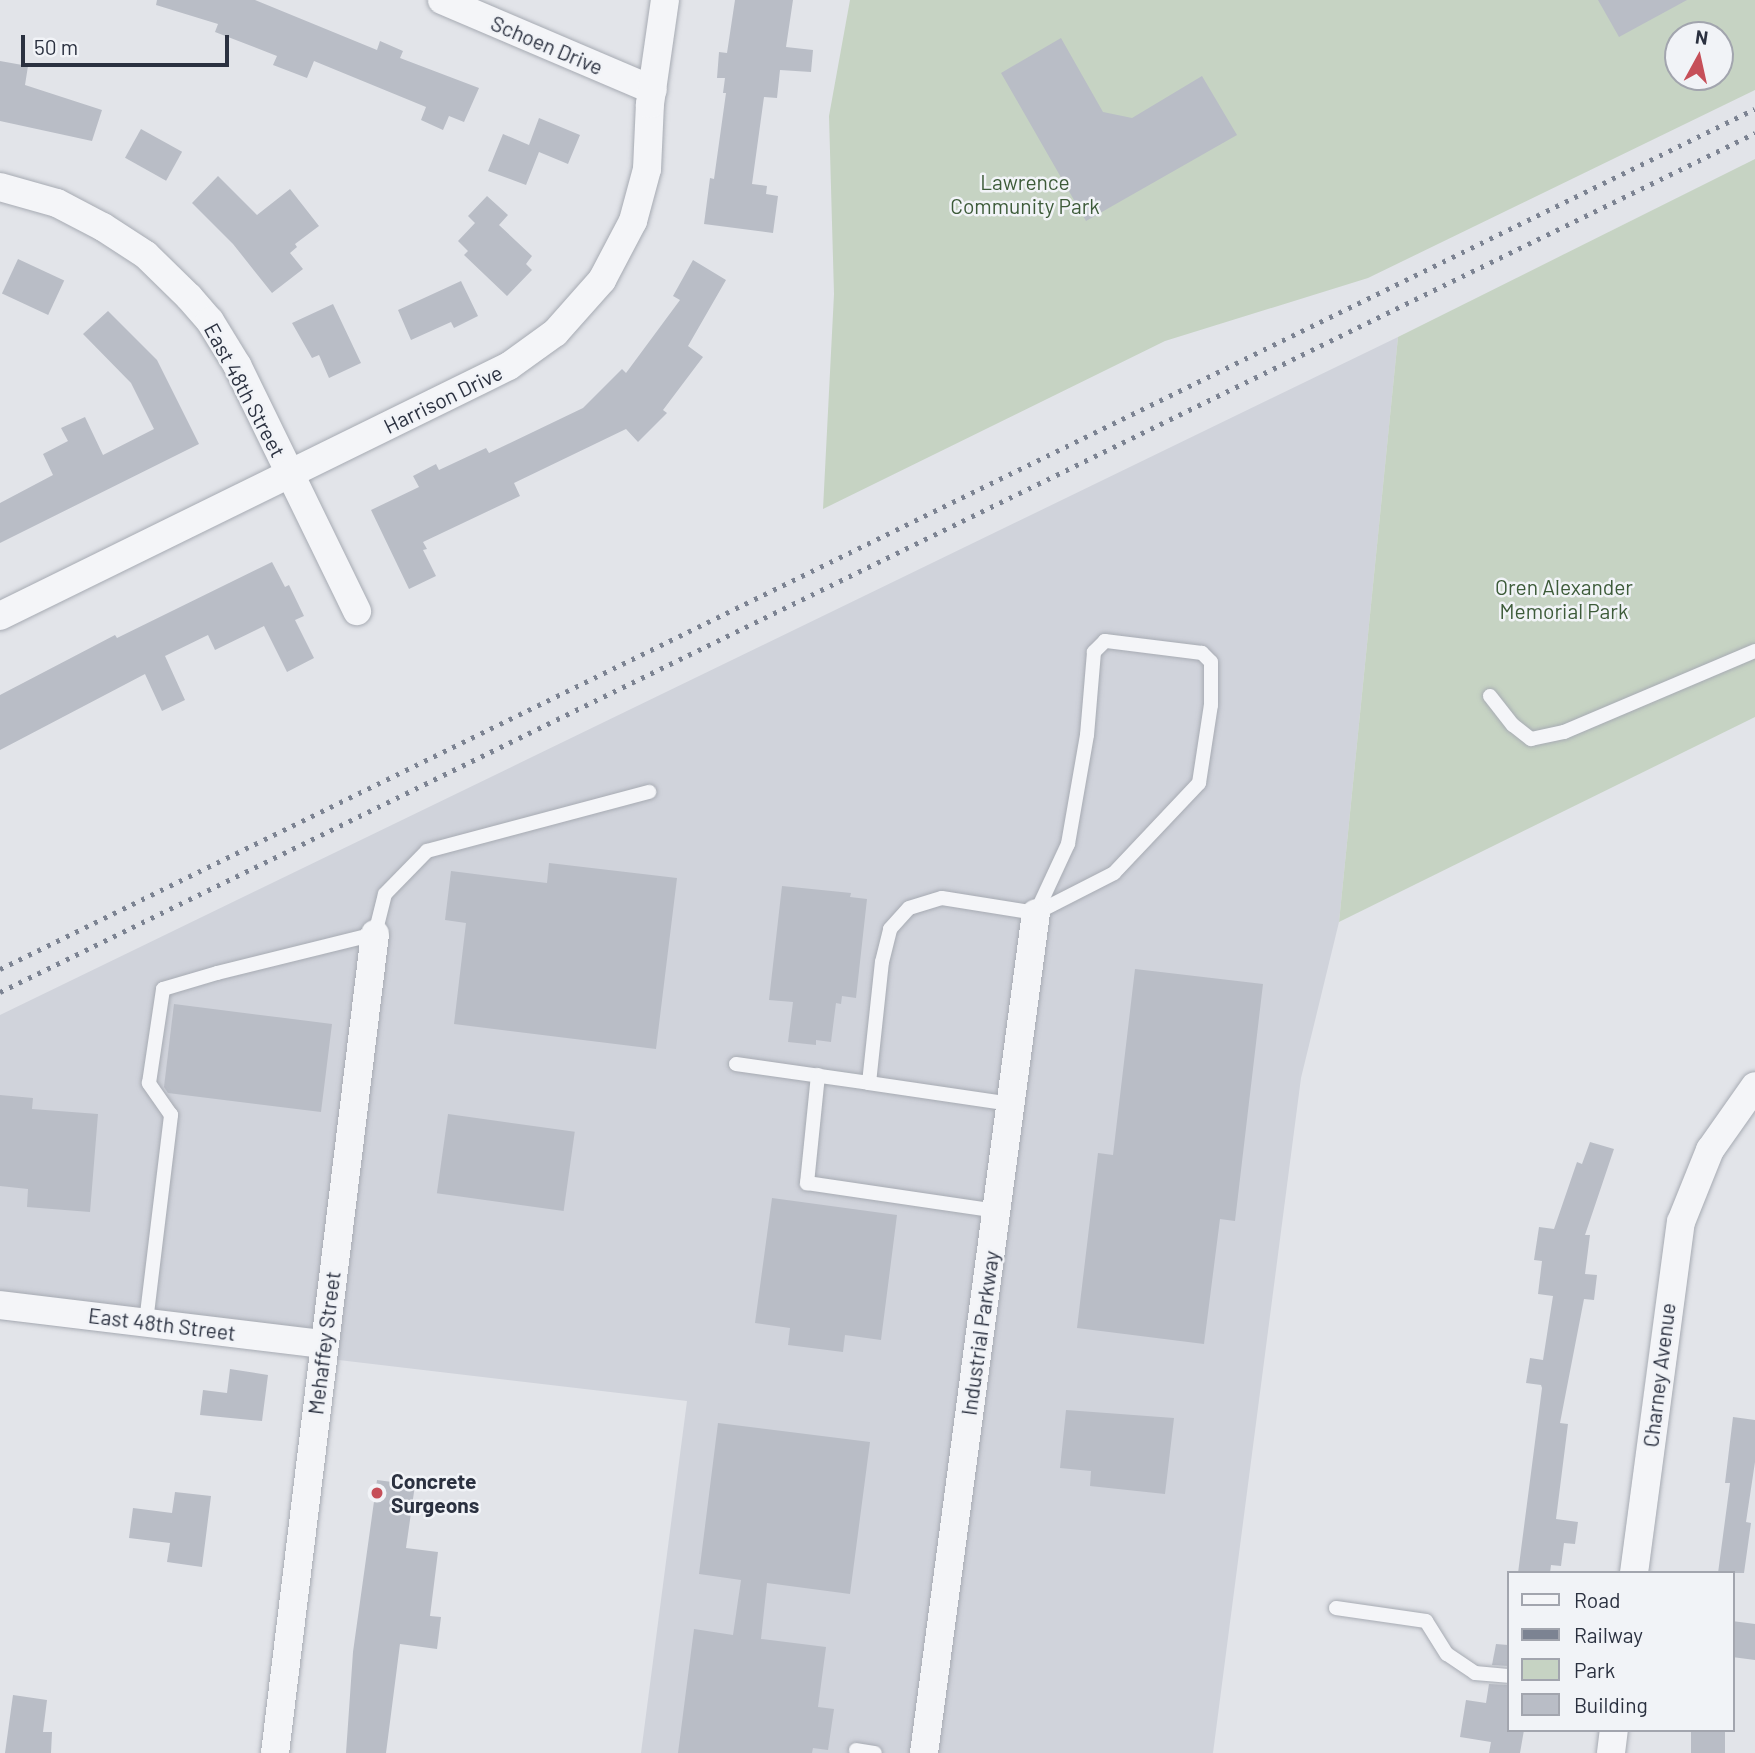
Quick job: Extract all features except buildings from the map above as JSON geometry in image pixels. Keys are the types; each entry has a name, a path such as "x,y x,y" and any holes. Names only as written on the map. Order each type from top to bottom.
{"street":[{"name":"Schoen Drive","path":"442,0 653,90"},
{"name":"Harrison Drive","path":"0,616 509,366 555,333 602,280 633,221 647,169 653,90 665,0"},
{"name":"East 48th Street","path":"0,187 57,203 103,227 146,255 209,321 237,365 358,611"},
{"name":"Industrial Parkway","path":"924,1753 1037,913"},
{"name":"Mehaffey Street","path":"275,1753 375,934"},
{"name":"Charney Avenue","path":"1634,1571 1676,1246 1696,1180 1730,1118 1755,1086"},
{"name":"East 48th Street","path":"0,1305 324,1344"},
{"path":"1611,1753 1614,1732"}],"lane":[{"path":"869,1083 881,962 890,929 909,908 942,898 1037,913 1114,873 1199,783 1211,705 1210,662 1202,653 1105,640 1094,652 1087,735 1069,844 1037,913"},
{"path":"1490,696 1513,725 1531,739 1564,732 1755,651"},
{"path":"146,1322 171,1115 149,1083 163,989 217,972 375,934 385,894 427,850 649,792"},
{"path":"736,1064 1011,1104"},
{"path":"818,1075 807,1183 996,1211"},
{"path":"1336,1608 1426,1621 1447,1654 1475,1673 1506,1676"},
{"path":"856,1750 875,1753"}],"shaded area":[{"path":"1398,337 1339,922 1301,1078 1213,1753 641,1753 687,1401 0,1320 0,1015"}],"green space":[{"name":"Lawrence Community Park","path":"850,0 1755,0 1755,90 1368,278 1165,341 823,509 834,294 829,116"},
{"name":"Oren Alexander Memorial Park","path":"1755,159 1755,717 1339,922 1398,337"}],"railway":[{"path":"0,969 1755,109"},
{"path":"0,992 1755,133"}],"place":[{"name":"Concrete Surgeons","path":"377,1493"}]}
